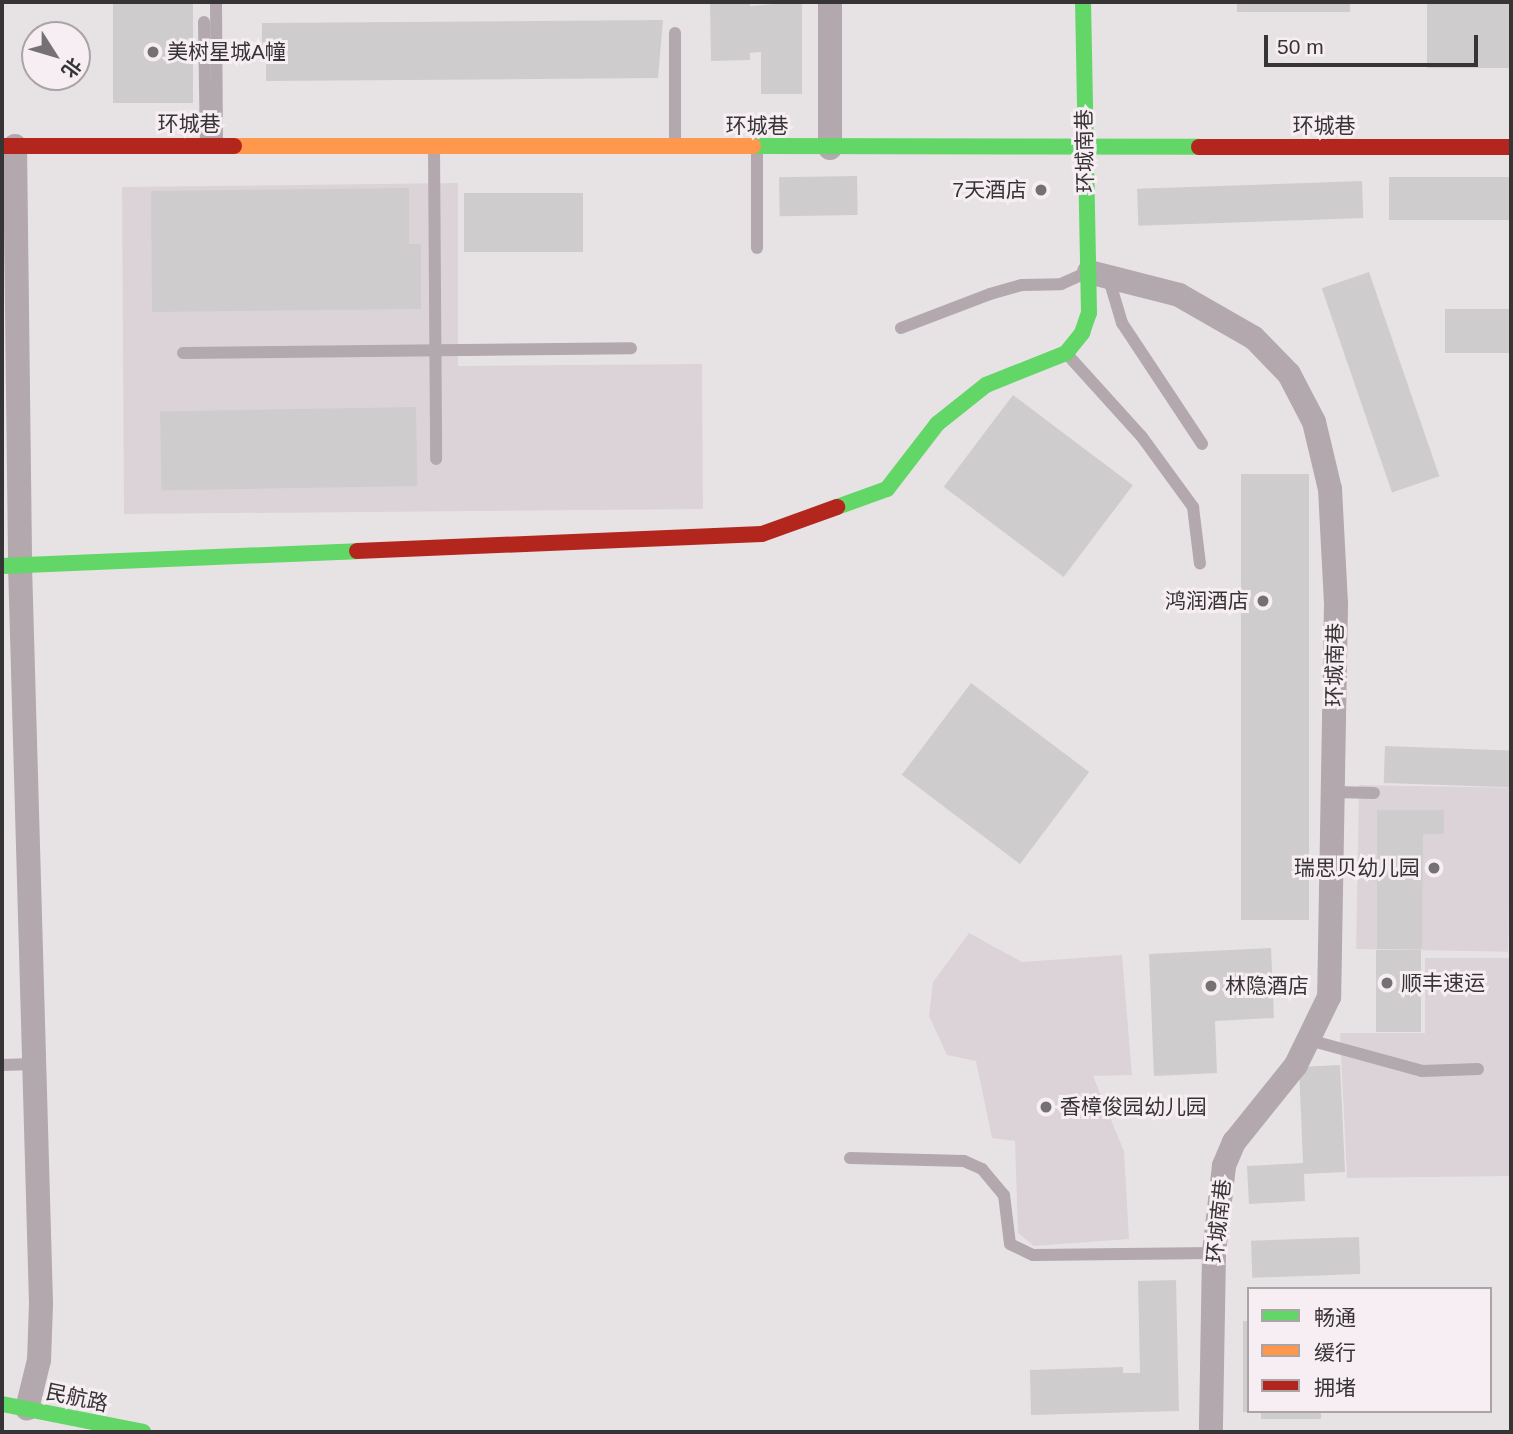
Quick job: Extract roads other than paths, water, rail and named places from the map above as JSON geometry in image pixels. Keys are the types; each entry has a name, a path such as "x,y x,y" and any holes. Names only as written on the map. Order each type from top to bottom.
{"street":[{"path":"830,2 830,148"},
{"name":"环城南巷","path":"1083,2 1084,146 1098,274 1179,295 1254,338 1289,374 1314,422 1324,452 1331,501 1336,604 1329,997 1296,1065 1234,1142 1218,1195 1210,1432"},
{"name":"环城巷","path":"8,146 434,144 830,148 1511,147"},
{"path":"8,146 11,566 41,1304 38,1360 27,1409"},
{"path":"11,566 762,534 887,489 937,424 986,385 1066,353 1083,333 1098,274"},
{"name":"民航路","path":"2,1404 143,1432"}],"lane":[{"path":"212,145 216,2"},
{"path":"204,22 212,145"},
{"path":"675,33 675,146"},
{"path":"434,144 436,459"},
{"path":"757,147 757,248"},
{"path":"901,328 990,294 1022,285 1061,284 1098,274 1122,323 1202,444"},
{"path":"183,354 631,348"},
{"path":"1066,353 1142,437 1193,507 1200,564"},
{"path":"1334,792 1374,793"},
{"path":"1309,1040 1422,1071 1478,1069"},
{"path":"2,1065 33,1064"},
{"path":"850,1158 964,1161 982,1168 1004,1195 1010,1244 1033,1255 1214,1253"}],"place":[{"name":"美树星城A幢","path":"153,52"},
{"name":"7天酒店","path":"1041,190"},
{"name":"鸿润酒店","path":"1263,601"},
{"name":"瑞思贝幼儿园","path":"1434,868"},
{"name":"顺丰速运","path":"1387,983"},
{"name":"林隐酒店","path":"1211,986"},
{"name":"香樟俊园幼儿园","path":"1046,1107"}]}
